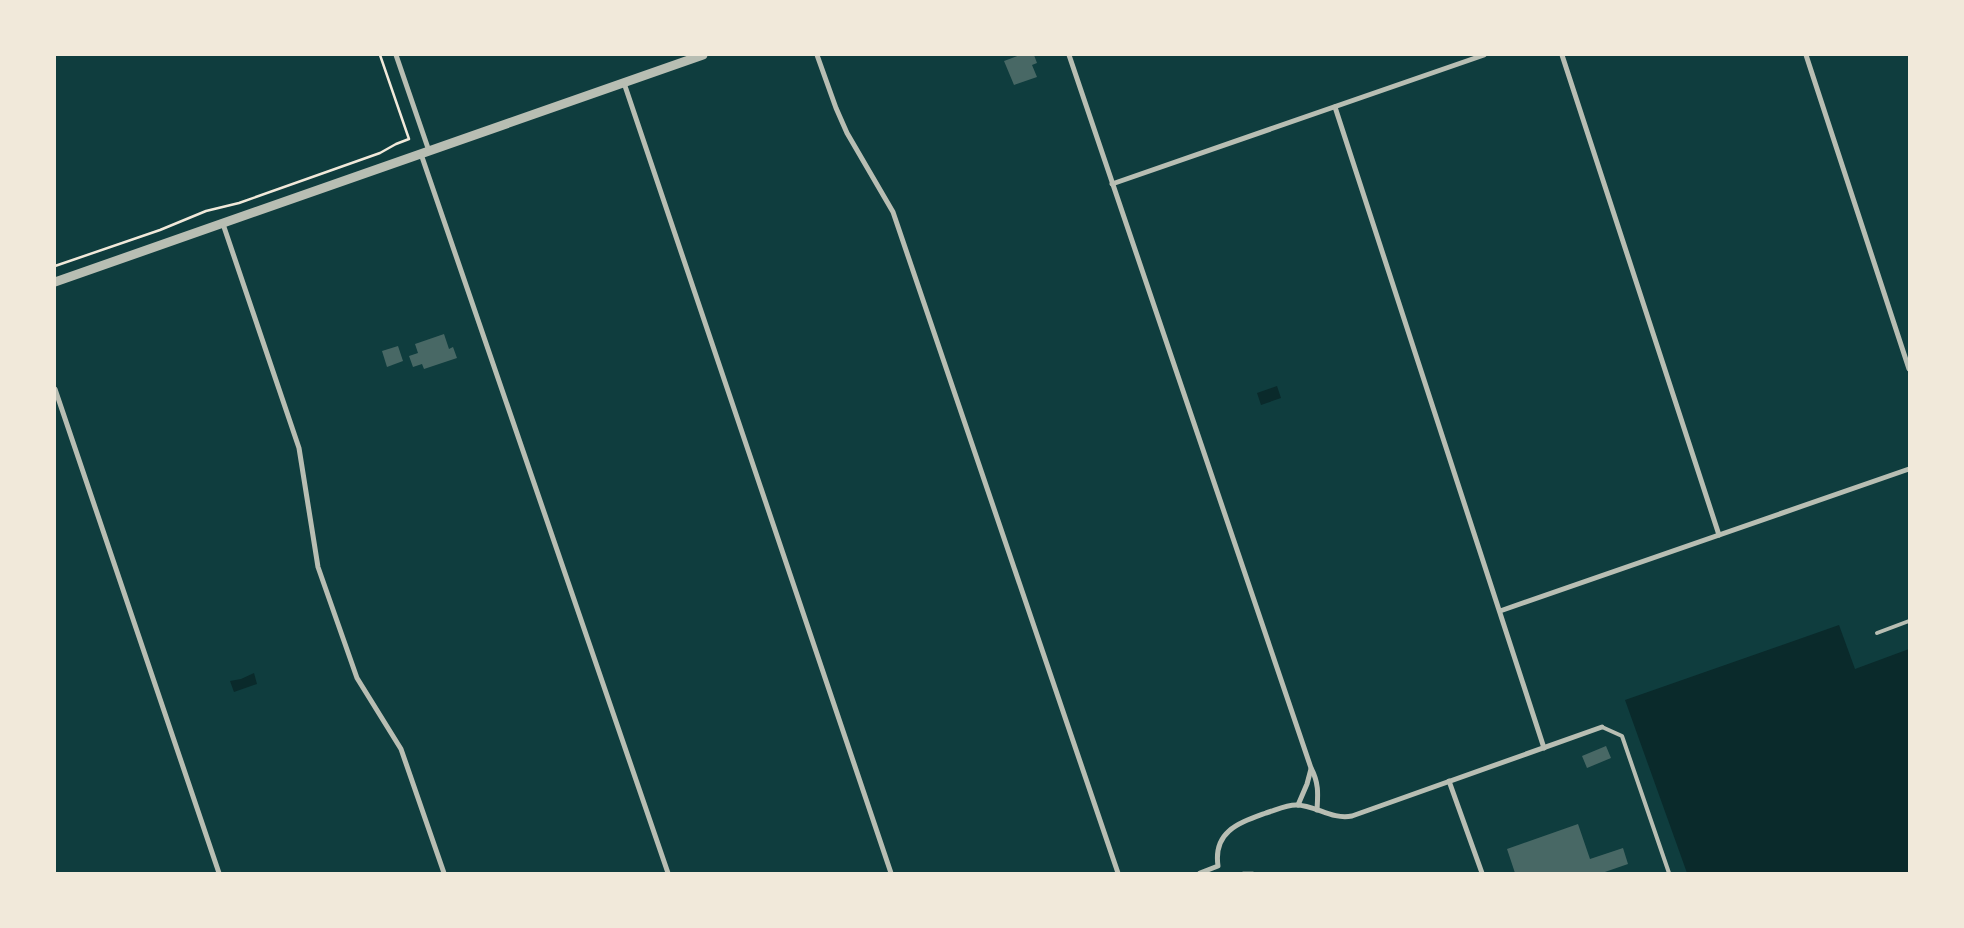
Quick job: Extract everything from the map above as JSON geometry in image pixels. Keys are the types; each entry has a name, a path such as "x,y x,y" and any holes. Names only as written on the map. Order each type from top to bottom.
{"street":[{"path":"396,55 425,153 668,873"},
{"path":"55,282 703,55"},
{"path":"817,55 836,108 848,133 893,212 1118,873"},
{"path":"1069,55 1311,768 1317,779 1319,789 1317,810"},
{"path":"1112,184 1484,55"},
{"path":"1562,55 1719,535"},
{"path":"1806,55 1909,369"},
{"path":"624,83 891,873"},
{"path":"1335,107 1544,748"},
{"path":"222,224 299,448 318,567 357,678 401,749 444,873"},
{"path":"55,389 219,873"},
{"path":"1500,612 1909,469"},
{"path":"1221,873 1217,857 1220,844 1226,834 1240,823 1287,806 1298,805 1334,817 1352,816 1602,727"},
{"path":"1298,805 1307,784 1311,768"},
{"path":"1449,781 1482,873"},
{"path":"1200,873 1218,866"}],"lane":[{"path":"1877,633 1909,622"},
{"path":"1602,727 1622,736 1669,873"}],"path":[{"path":"55,266 160,230 206,211 239,203 371,157 409,139 380,55"},
{"path":"1243,873 1253,873"}],"water":[{"path":"1277,386 1281,398 1261,405 1257,393"},
{"path":"1839,625 1855,669 1909,649 1909,873 1687,873 1625,700"},
{"path":"254,673 257,684 234,692 230,681 241,679"}],"building":[{"path":"1020,55 1034,55 1037,63 1032,65 1037,77 1014,85 1004,61"},
{"path":"444,334 449,349 453,347 457,358 424,369 422,364 413,367 409,356 418,353 415,344"},
{"path":"398,346 403,361 387,367 382,351"},
{"path":"1606,746 1611,758 1587,768 1582,756"},
{"path":"1578,824 1590,859 1623,848 1628,864 1602,873 1515,873 1507,849"}]}
